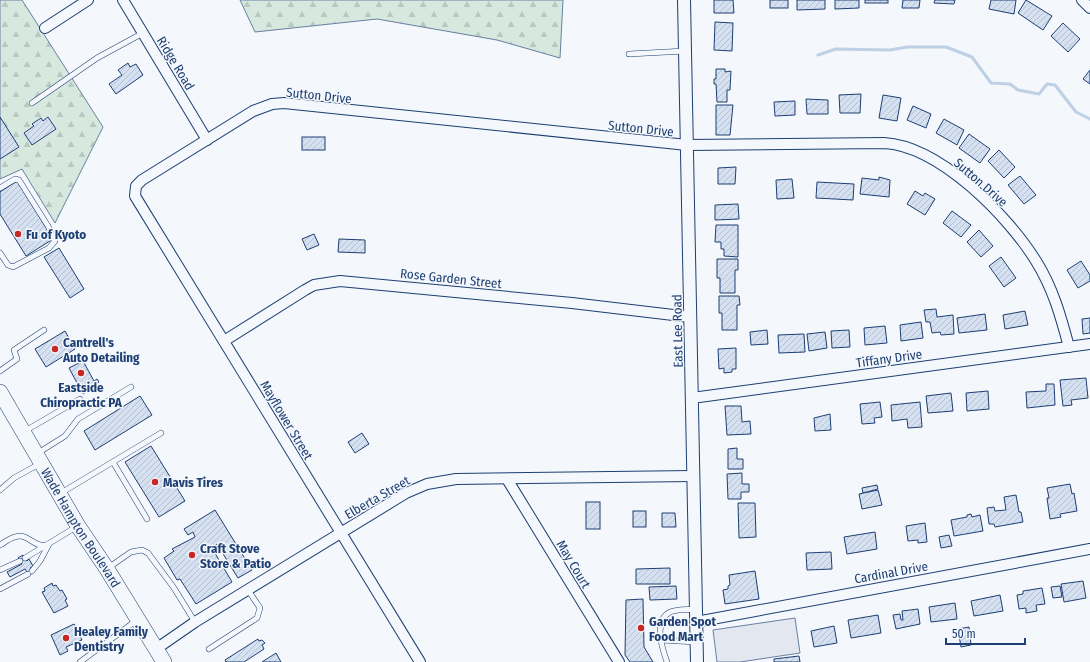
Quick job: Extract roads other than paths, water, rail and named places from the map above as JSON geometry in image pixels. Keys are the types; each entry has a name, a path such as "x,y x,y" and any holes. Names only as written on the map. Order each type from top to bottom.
{"main road":[{"name":"Wade Hampton Boulevard","path":"0,392 40,458 78,526 107,569 164,662"}],"street":[{"path":"45,28 88,0"},
{"name":"Ridge Road","path":"123,0 207,140"},
{"name":"East Lee Road","path":"684,0 697,662"},
{"path":"1082,0 1090,8"},
{"name":"Sutton Drive","path":"134,191 136,186 142,180 263,106 284,103 687,145 884,143 900,145 918,151 969,186 997,212 1020,239 1037,262 1050,287 1059,311 1069,347"},
{"name":"Mayflower Street","path":"134,191 138,201 420,662"},
{"name":"Rose Garden Street","path":"224,341 309,288 330,281 340,280 572,302 690,318"},
{"name":"Tiffany Drive","path":"692,398 1090,344"},
{"name":"Elberta Street","path":"156,649 195,622 406,493 427,484 456,479 662,475 693,476"},
{"name":"May Court","path":"507,479 619,662"},
{"name":"Cardinal Drive","path":"696,622 1090,549"}],"lane":[{"path":"32,103 97,58 143,34"},
{"path":"629,54 685,51"},
{"path":"0,188 14,179 19,180 48,226 55,241 49,248 13,267 8,265 0,253"},
{"path":"0,371 17,359 14,350 44,330"},
{"path":"0,490 65,436 78,419 131,387"},
{"path":"24,431 80,399"},
{"path":"60,494 161,433"},
{"path":"113,462 147,519"},
{"path":"0,570 23,560 78,526"},
{"path":"0,545 16,536 27,537 43,546 49,544"},
{"path":"0,589 30,572 40,562 49,544"},
{"path":"107,569 131,552 142,550 148,553 174,588 195,622"},
{"path":"210,649 258,618 260,608 248,590"},
{"path":"667,662 661,646 660,625 671,611 696,609"},
{"path":"80,662 138,619"},
{"path":"661,640 696,642"}],"waterway":[{"path":"818,55 836,49 890,50 907,47 946,47 972,57 991,83 1010,84 1018,90 1039,94 1047,84 1055,85 1076,112 1090,119"}],"place":[{"name":"Fu of Kyoto","path":"18,234"},
{"name":"Cantrell's Auto Detailing","path":"55,349"},
{"name":"Eastside Chiropractic PA","path":"81,373"},
{"name":"Mavis Tires","path":"155,482"},
{"name":"Craft Stove Store & Patio","path":"192,555"},
{"name":"Garden Spot Food Mart","path":"641,628"},
{"name":"Healey Family Dentistry","path":"66,638"}]}
